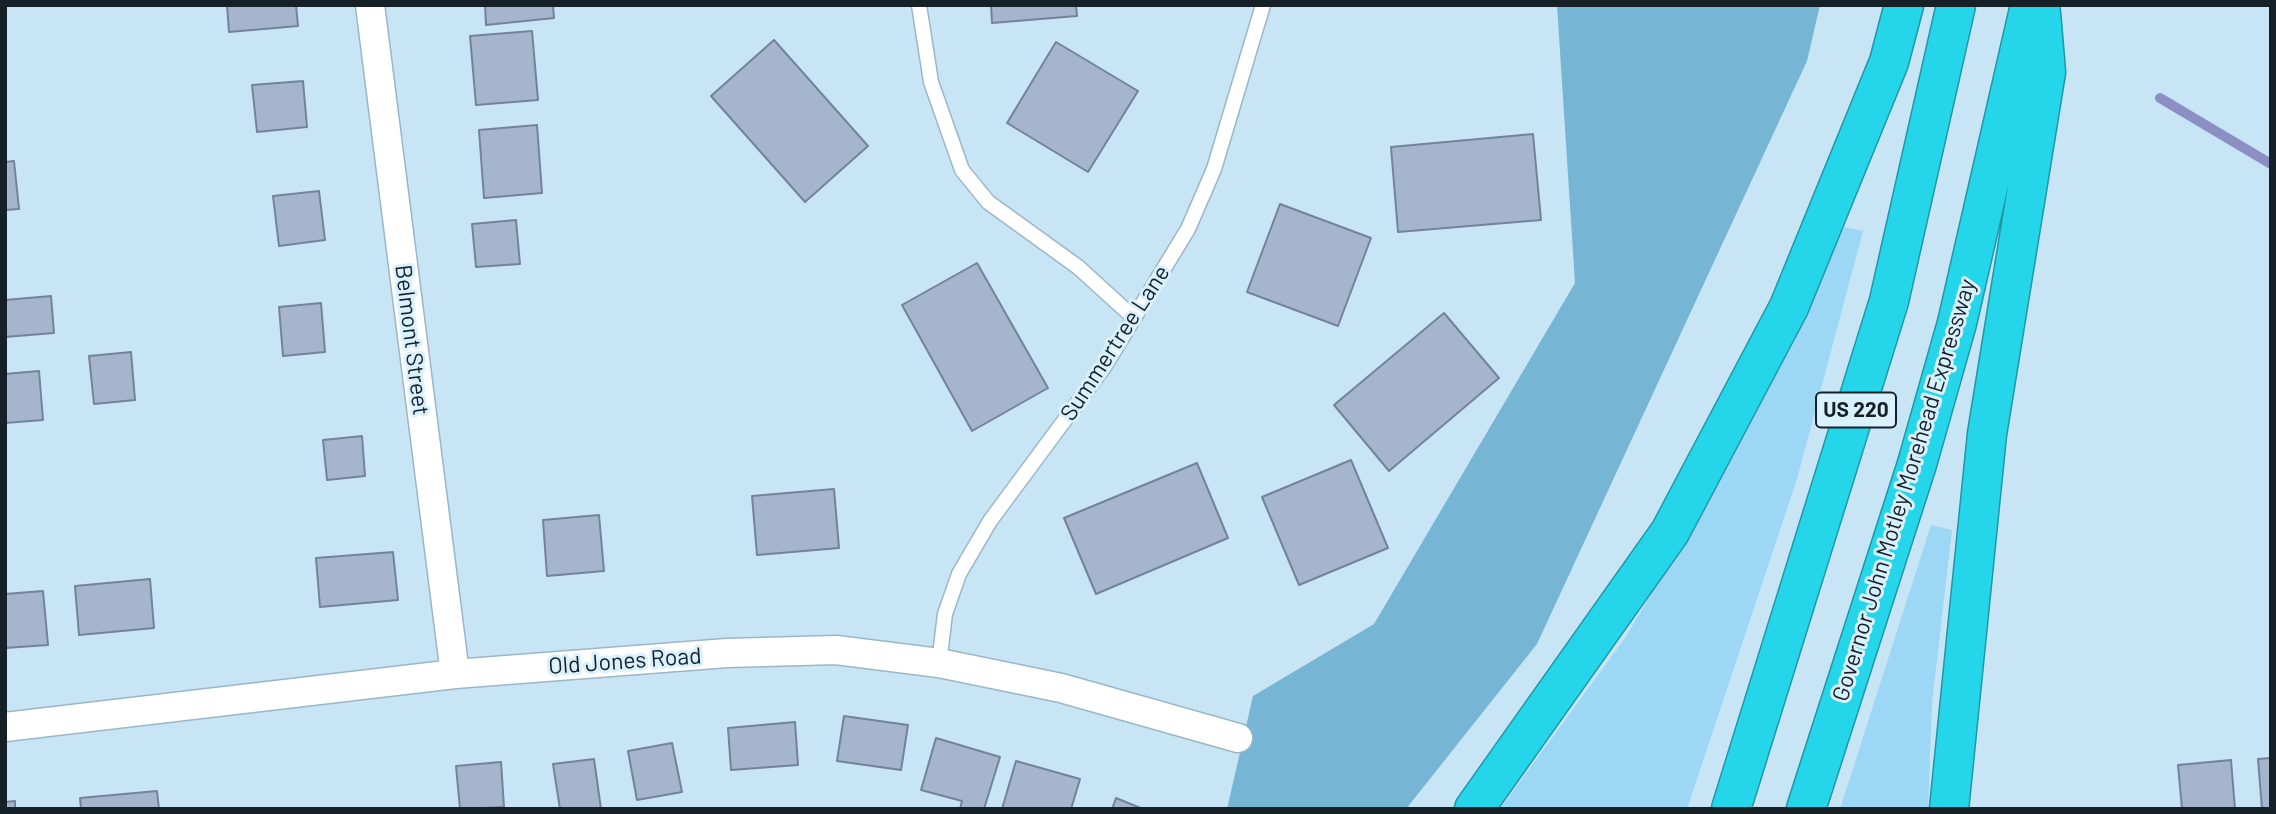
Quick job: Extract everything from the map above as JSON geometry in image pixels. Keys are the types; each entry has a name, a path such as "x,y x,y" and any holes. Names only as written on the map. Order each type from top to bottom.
{"highway":[{"path":"1474,809 1670,532 1789,307 1889,62 1904,5"},
{"name":"US 220","path":"1731,809 1889,301 1956,5"},
{"name":"Governor John Motley Morehead Expressway","path":"1806,809 1917,464 1957,323 2030,5"},
{"path":"1949,809 1987,434 2046,72 2040,5"}],"street":[{"name":"Belmont Street","path":"370,5 455,674"},
{"name":"Old Jones Road","path":"5,727 455,674 727,653 836,650 939,663 1061,688 1238,738"}],"lane":[{"path":"919,5 931,82 962,170 988,202 1078,267 1133,317"},
{"name":"Summertree Lane","path":"939,663 945,614 959,573 990,521 1104,367 1188,229 1209,181 1263,5"}],"shaded area":[{"path":"1557,5 1820,5 1807,61 1537,644 1406,809 1227,809 1253,696 1374,624 1575,283"},
{"path":"1844,227 1863,231 1797,479 1687,809 1500,809 1625,638 1731,460"},
{"path":"1931,525 1952,530 1932,703 1928,809 1840,809"}],"building":[{"path":"227,5 296,5 298,26 229,32"},
{"path":"485,5 553,5 554,18 486,25"},
{"path":"991,5 1076,5 1077,16 992,23"},
{"path":"532,31 538,100 476,105 470,36"},
{"path":"774,40 868,146 805,202 711,96"},
{"path":"1056,42 1138,91 1088,172 1007,123"},
{"path":"303,81 307,127 257,132 252,85"},
{"path":"537,125 542,193 484,198 479,130"},
{"path":"1533,134 1541,220 1398,232 1391,147"},
{"path":"14,161 19,209 5,210 5,162"},
{"path":"319,191 325,240 279,246 273,196"},
{"path":"1280,204 1371,238 1338,326 1247,292"},
{"path":"516,220 520,264 476,267 472,224"},
{"path":"977,263 1048,388 972,431 902,305"},
{"path":"51,296 54,333 5,337 5,300"},
{"path":"321,303 325,352 283,356 279,307"},
{"path":"1444,313 1499,378 1389,471 1334,405"},
{"path":"131,352 135,400 94,404 89,356"},
{"path":"39,371 43,420 5,423 5,374"},
{"path":"362,436 365,476 327,480 323,440"},
{"path":"1351,460 1388,548 1299,585 1262,497"},
{"path":"1197,463 1228,538 1096,594 1064,518"},
{"path":"834,489 839,548 757,555 752,496"},
{"path":"599,515 604,571 547,576 543,520"},
{"path":"393,552 398,600 320,607 316,558"},
{"path":"150,579 154,628 79,635 75,586"},
{"path":"43,591 48,645 5,648 5,594"},
{"path":"844,716 908,725 901,770 837,761"},
{"path":"795,722 798,765 731,770 728,728"},
{"path":"936,738 1000,757 984,809 960,809 962,801 921,790"},
{"path":"672,743 682,792 637,800 628,751"},
{"path":"2271,758 2271,809 2262,809 2258,759"},
{"path":"594,759 601,809 560,809 553,764"},
{"path":"2231,760 2235,809 2182,809 2178,765"},
{"path":"1016,761 1080,779 1071,809 1002,809"},
{"path":"501,762 504,807 460,809 456,766"},
{"path":"157,791 159,809 81,809 80,798"},
{"path":"1116,798 1143,809 1112,809"},
{"path":"15,801 15,809 5,809 5,802"}],"waterway":[{"path":"2160,98 2271,164"}]}
